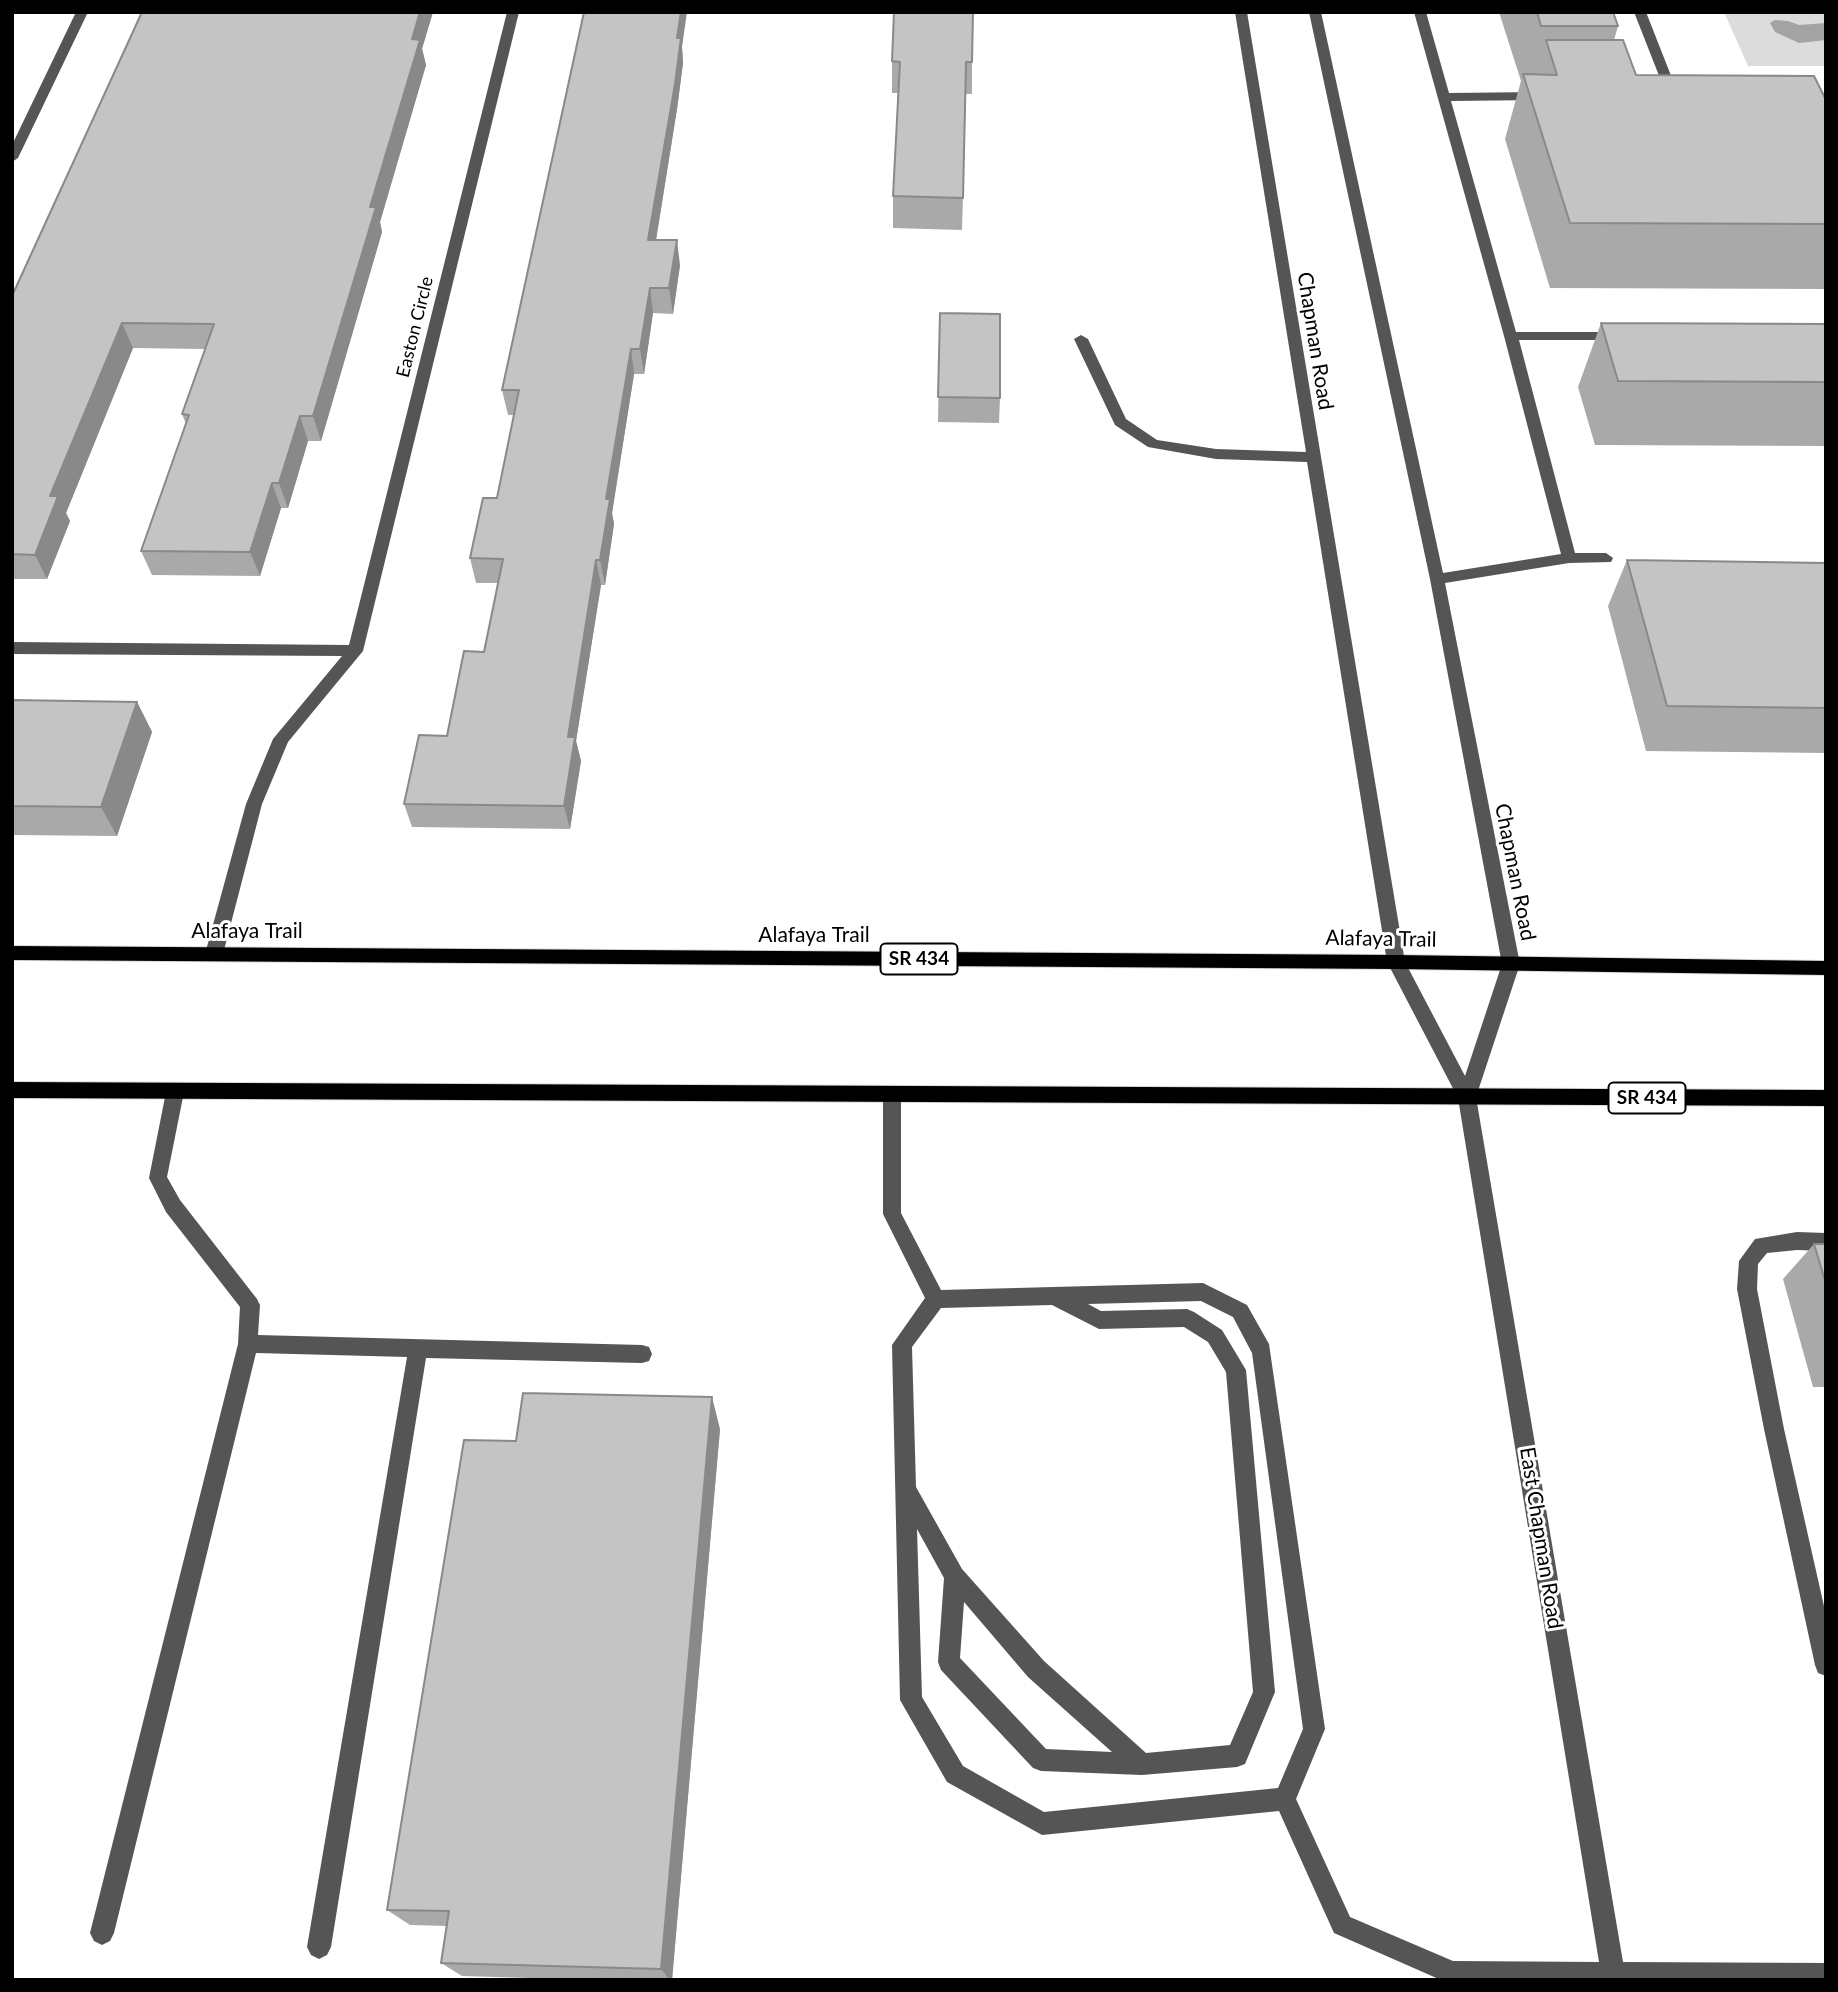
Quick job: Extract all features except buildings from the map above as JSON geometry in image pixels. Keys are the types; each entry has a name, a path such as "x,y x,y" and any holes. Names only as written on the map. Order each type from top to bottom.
{"main road":[{"name":"Alafaya Trail","path":"12,953 1396,962 1826,968"},
{"name":"SR 434","path":"12,1090 1826,1098"}],"street":[{"path":"12,158 82,12"},
{"name":"Easton Circle","path":"214,954 254,804 281,739 355,651 513,12"},
{"name":"Chapman Road","path":"1241,12 1396,962 1467,1097"},
{"name":"Chapman Road","path":"1315,12 1437,579 1511,964 1467,1097"},
{"path":"1420,12 1511,336 1569,558"},
{"path":"1640,12 1666,96 1687,96"},
{"path":"1445,97 1552,96"},
{"path":"1511,336 1633,336"},
{"path":"1081,339 1119,422 1153,444 1216,454 1312,457"},
{"path":"1437,579 1569,558 1606,558"},
{"path":"12,648 355,651"},
{"path":"102,1933 248,1344 250,1305 234,1281 173,1206 158,1178 175,1092"},
{"path":"891,1095 892,1214 936,1299"},
{"name":"East Chapman Road","path":"1467,1097 1614,1977"},
{"path":"1826,1242 1797,1241 1762,1245 1749,1261 1747,1289 1773,1429 1826,1665"},
{"path":"936,1299 1203,1292 1240,1311 1262,1351 1314,1729 1285,1799 1342,1926 1453,1973 1614,1977 1826,1975"},
{"path":"955,1576 948,1662 1041,1760 1142,1765 1237,1755 1264,1692 1236,1370 1215,1336 1187,1318 1099,1320 1055,1296"},
{"path":"936,1299 902,1346 911,1700 955,1774 1042,1824 1285,1799"},
{"path":"248,1344 642,1354"},
{"path":"319,1947 418,1349"},
{"path":"905,1488 955,1576 1036,1669 1142,1765"}],"shaded area":[{"path":"1724,12 1826,12 1826,66 1748,66"},
{"path":"1775,20 1799,25 1826,23 1826,40 1799,43 1775,32 1770,23"}]}
